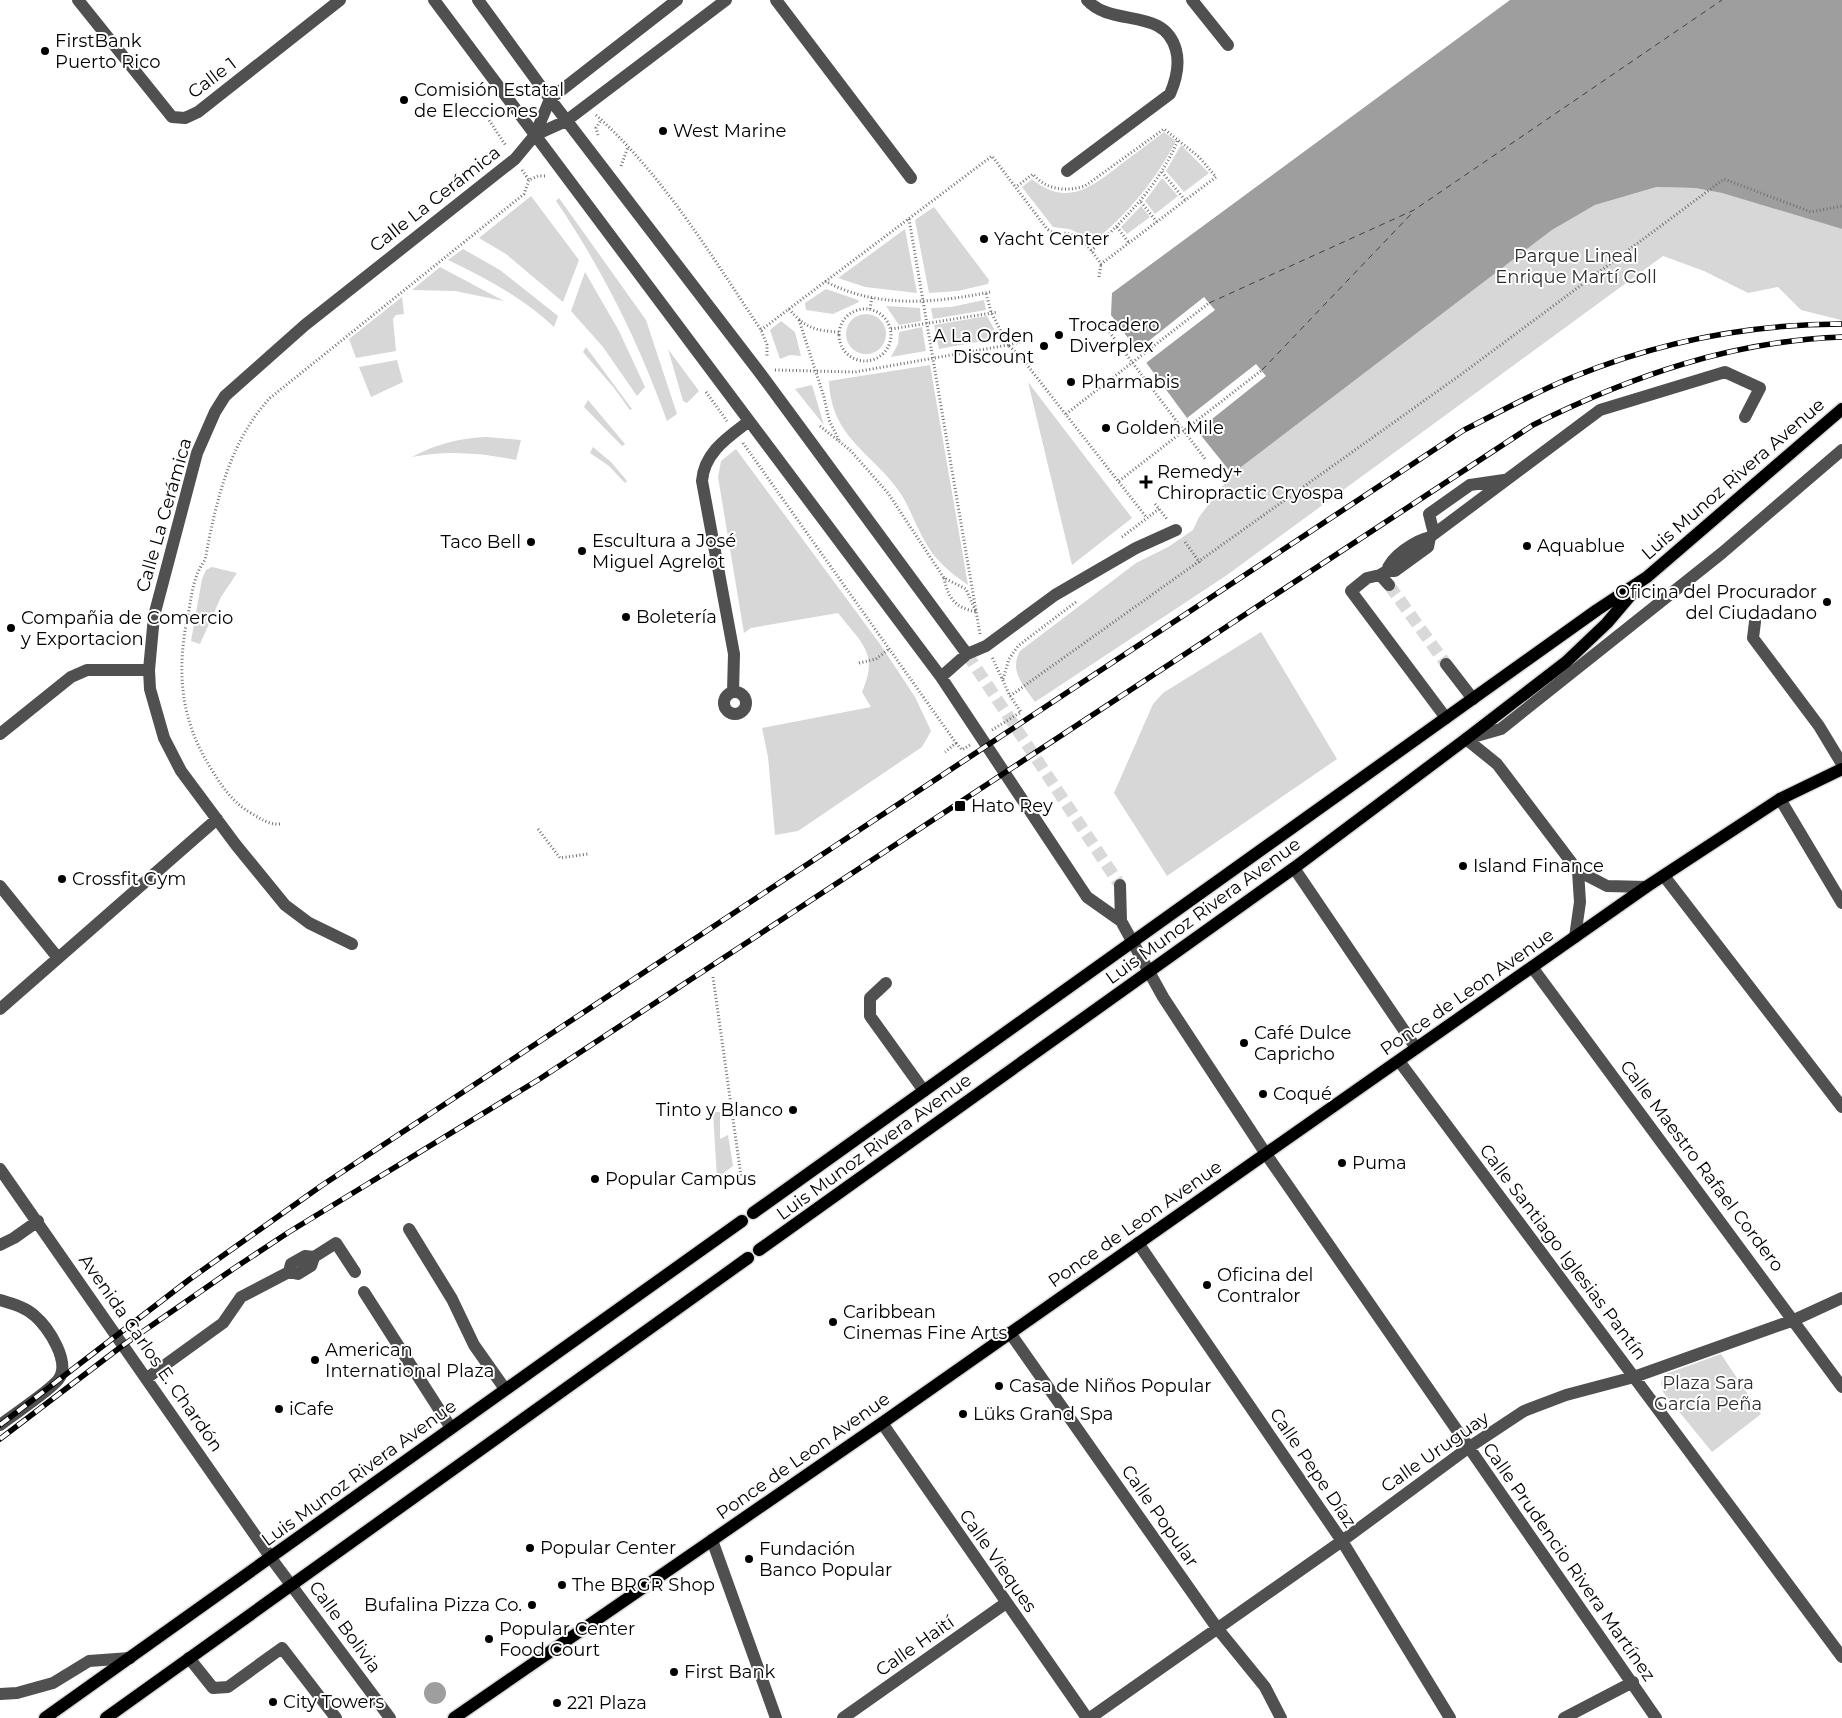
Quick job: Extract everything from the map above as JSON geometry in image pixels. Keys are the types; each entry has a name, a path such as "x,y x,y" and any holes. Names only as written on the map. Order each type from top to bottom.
{"main road":[{"name":"Luis Munoz Rivera Avenue","path":"754,1213 1597,610 1647,577 1842,409"},
{"name":"Luis Munoz Rivera Avenue","path":"759,1250 1294,868 1466,739 1566,662 1607,622 1647,577"},
{"name":"Ponce de Leon Avenue","path":"454,1718 882,1423 1646,887 1780,799 1842,769"},
{"name":"Luis Munoz Rivera Avenue","path":"45,1718 742,1221"},
{"path":"106,1718 748,1258"}],"street":[{"name":"Calle 1","path":"78,0 172,117 185,118 198,112 340,0"},
{"path":"434,0 748,422 941,677 1087,897 1121,921"},
{"path":"478,0 566,121 760,373 967,654"},
{"path":"535,135 550,99 677,0"},
{"path":"535,135 566,121 726,0"},
{"path":"776,0 911,178"},
{"path":"1067,171 1170,94 1174,85 1178,64 1174,45 1161,26 1154,22 1112,15 1093,6 1087,0"},
{"path":"1192,0 1228,44"},
{"name":"Calle La Cerámica","path":"352,944 309,923 286,905 181,771 164,738 150,689 149,670 154,616 197,453 215,412 225,396 304,325 515,159 535,135"},
{"path":"1385,576 1389,564 1422,539 1432,535 1600,410 1725,372 1760,388 1745,417"},
{"path":"733,692 734,654 702,481 705,465 710,455 748,422"},
{"path":"1466,739 1501,729 1722,552 1842,450"},
{"path":"1446,718 1351,591 1367,578 1385,576 1395,572 1428,547 1432,535 1429,514 1470,485 1508,479"},
{"path":"941,677 967,654 986,646 1055,595 1136,548 1178,534"},
{"path":"1755,622 1753,638 1819,726 1842,764"},
{"path":"1446,664 1473,700"},
{"path":"0,734 71,677 87,670 149,670"},
{"path":"1466,739 1497,764 1578,871 1607,886 1646,887"},
{"path":"1780,799 1842,903"},
{"path":"0,1009 217,819"},
{"path":"1294,868 1416,1048"},
{"path":"1574,937 1580,902 1578,871"},
{"path":"1664,876 1842,1107"},
{"path":"1120,885 1121,921"},
{"path":"0,886 58,958"},
{"name":"Calle Prudencio Rivera Martínez","path":"1121,921 1148,972 1266,1154 1468,1448 1633,1682 1656,1718"},
{"name":"Calle Maestro Rafael Cordero","path":"1532,967 1842,1387"},
{"path":"886,983 870,998 870,1016 924,1091"},
{"name":"Calle Santiago Iglesias Pantín","path":"1399,1061 1842,1657"},
{"name":"Avenida Carlos E. Chardón","path":"0,1169 271,1558"},
{"path":"0,1245 14,1238 38,1221"},
{"path":"409,1228 452,1299 474,1345 505,1390"},
{"path":"147,1378 223,1323 242,1297 289,1272 291,1264 305,1256 314,1257 336,1243 355,1272"},
{"name":"Calle Pepe Díaz","path":"1138,1243 1342,1541 1450,1718"},
{"path":"364,1292 451,1428"},
{"name":"Calle Uruguay","path":"1089,1718 1342,1541 1468,1448 1524,1411 1566,1395 1634,1377 1794,1320 1842,1298"},
{"path":"0,1300 24,1308 34,1315 50,1334 62,1366 59,1379 0,1425"},
{"name":"Calle Popular","path":"1010,1333 1217,1628 1265,1687 1281,1718"},
{"name":"Calle Vieques","path":"882,1423 1006,1604 1089,1718"},
{"path":"712,1540 776,1718"},
{"name":"Calle Bolivia","path":"271,1558 390,1718"},
{"name":"Calle Haití","path":"844,1718 1006,1604"},
{"path":"189,1658 214,1688 228,1687 282,1648 336,1718"},
{"path":"0,1694 17,1693 53,1683 89,1661 130,1658"},
{"path":"1564,1718 1633,1682"}],"path":[{"path":"509,100 487,117 529,180"},
{"path":"600,138 596,128 601,120 628,147 697,234 761,330 767,345 767,356"},
{"path":"1016,187 1032,174 1048,186 1077,188 1097,178 1164,129 1199,157 1216,177 1101,264"},
{"path":"1092,251 1141,202 1162,172 1178,140"},
{"path":"621,166 628,147"},
{"path":"761,330 992,156 1047,229 1058,234 1070,234 1092,251 1101,264 1099,277"},
{"path":"616,159 627,174"},
{"path":"1162,172 1185,200"},
{"path":"280,824 272,824 262,820 237,805 203,757 193,735 183,701 180,662 196,571 205,560 230,462 244,433 270,398 524,194 529,180 542,175 550,178"},
{"path":"1010,696 1200,563 1463,373 1724,179 1811,212 1842,206"},
{"path":"1141,202 1157,222"},
{"path":"909,218 978,629 1010,696 1021,712"},
{"path":"1117,227 1130,243"},
{"path":"826,281 836,288 872,297 924,302 955,300 988,293 991,312 1008,345 1020,356 1147,518"},
{"path":"870,309 872,297"},
{"path":"1066,414 1209,304"},
{"path":"862,308 870,309 884,316 891,329 890,343 884,354 874,360 857,360 847,354 840,344 839,332 843,321 851,312 862,308"},
{"path":"789,309 803,324 819,330 839,332"},
{"path":"891,329 998,312"},
{"path":"799,320 824,397 829,420 839,440"},
{"path":"1101,321 1206,460"},
{"path":"760,373 777,369 864,371 1020,342"},
{"path":"762,351 771,360"},
{"path":"864,371 865,361"},
{"path":"774,365 781,374"},
{"path":"1119,481 1262,370"},
{"path":"700,384 956,743 945,752"},
{"path":"711,400 717,395"},
{"path":"814,419 826,433 839,440 851,450 888,493 944,578 948,592 957,606 976,612"},
{"path":"1178,534 1200,563"},
{"path":"944,578 966,589 976,612"},
{"path":"1003,679 1009,659 1018,646 1085,596"},
{"path":"859,663 876,659 889,649"},
{"path":"538,829 560,858 588,854"},
{"path":"713,977 740,1176"}],"green space":[{"path":"1164,132 1176,141 1168,156 1141,195 1096,240 1069,229 1053,227 1022,187 1032,179 1045,188 1057,192 1069,193 1080,190 1102,179"},
{"path":"1181,145 1209,173 1184,192 1166,171"},
{"path":"1162,178 1178,196 1155,214 1145,201"},
{"name":"Parque Lineal Enrique Martí Coll","path":"1658,187 1695,188 1722,193 1842,229 1842,324 1841,320 1801,310 1778,287 1748,293 1704,271 1663,256 1227,575 1035,702 1019,678 1016,665 1020,651 1136,563 1168,547 1193,530 1199,517 1232,474 1552,230 1595,205"},
{"path":"531,196 579,260 563,302 506,254 479,238"},
{"path":"559,198 646,320 677,414 667,421 644,363 619,308 589,254 556,201"},
{"path":"1141,206 1150,217 1127,234 1121,227"},
{"path":"934,207 989,280 988,284 958,291 929,293 915,220"},
{"path":"905,229 917,293 865,287 838,278"},
{"path":"463,249 500,270 558,316 554,327 504,289 448,260"},
{"path":"440,267 504,301 455,291 412,290"},
{"path":"585,272 619,331 645,387 637,396 603,347 571,311"},
{"path":"826,289 859,302 833,314 806,310 805,303"},
{"path":"402,297 404,314 396,315 393,319 396,351 356,358 349,339"},
{"path":"984,300 986,310 933,319 931,308 951,307"},
{"path":"886,306 920,308 921,321 899,325"},
{"path":"870,314 877,317 883,323 886,334 885,342 877,351 870,354 862,354 855,351 847,342 846,330 849,323 858,315"},
{"path":"987,316 999,338 939,349 934,325"},
{"path":"781,321 795,332 801,356 790,355 780,359 770,330"},
{"path":"922,327 926,351 891,357 898,344 899,332"},
{"path":"586,347 632,409 630,410 583,352"},
{"path":"668,349 699,391 687,403 683,401"},
{"path":"397,360 403,382 371,397 359,367"},
{"path":"930,365 968,585 935,557 923,539 901,494 846,431 837,417 832,401 829,381"},
{"path":"1028,382 1132,518 1072,565"},
{"path":"812,385 824,425 795,389"},
{"path":"588,400 625,444 622,446 584,407"},
{"path":"487,437 521,440 516,460 464,453 412,457 448,442"},
{"path":"593,447 611,462 627,481 625,483 609,466 590,453"},
{"path":"736,449 880,644 915,697 931,731 922,747 798,831 775,835 768,757 762,728 871,707 862,692 869,668 868,658 861,641 838,613 751,628 744,633 718,477 721,461"},
{"path":"212,567 237,573 221,597 200,644 191,641 202,579 206,570"},
{"path":"1261,632 1337,759 1167,876 1114,793 1153,704 1163,693"},
{"path":"713,1112 720,1112 720,1139 728,1135 733,1166 717,1178"},
{"name":"Plaza Sara García Peña","path":"1721,1354 1761,1414 1712,1452 1663,1392 1661,1383 1663,1375"}],"shaded area":[{"path":"1510,0 1842,0 1842,229 1722,193 1695,188 1657,187 1595,205 1552,230 1232,474 1187,418 1111,315 1112,293"},
{"path":"435,1682 443,1685 446,1693 443,1701 435,1704 427,1701 424,1693 427,1685"}],"pier":[{"path":"1204,297 1215,310 1146,363 1136,351"},
{"path":"1256,364 1266,376 1197,431 1187,418"}],"ferry route":[{"path":"1209,303 1414,210 1722,0"},
{"path":"1262,370 1414,211"}],"tunnel":[{"path":"1389,585 1446,664"},
{"path":"967,654 1120,885"}],"railway":[{"path":"0,1425 190,1279 321,1186 1464,430 1559,383 1638,354 1705,337 1773,327 1842,324"},
{"path":"0,1439 122,1346 233,1269 289,1232 538,1080 1533,425 1607,391 1683,364 1761,346 1801,340 1842,337"}],"place":[{"name":"FirstBank Puerto Rico","path":"45,51"},
{"name":"Comisión Estatal de Elecciones","path":"404,100"},
{"name":"West Marine","path":"663,131"},
{"name":"Yacht Center","path":"984,239"},
{"name":"Trocadero Diverplex","path":"1059,335"},
{"name":"A La Orden Discount","path":"1044,346"},
{"name":"Pharmabis","path":"1071,382"},
{"name":"Golden Mile","path":"1106,428"},
{"name":"Remedy+ Chiropractic Cryospa","path":"1146,482"},
{"name":"Taco Bell","path":"531,542"},
{"name":"Aquablue","path":"1527,546"},
{"name":"Escultura a José Miguel Agrelot","path":"582,551"},
{"name":"Oficina del Procurador del Ciudadano","path":"1827,602"},
{"name":"Boletería","path":"626,617"},
{"name":"Compañia de Comercio y Exportacion","path":"11,628"},
{"name":"Hato Rey","path":"960,806"},
{"name":"Island Finance","path":"1463,866"},
{"name":"Crossfit Gym","path":"62,879"},
{"name":"Café Dulce Capricho","path":"1244,1043"},
{"name":"Coqué","path":"1263,1094"},
{"name":"Tinto y Blanco","path":"793,1110"},
{"name":"Puma","path":"1342,1163"},
{"name":"Popular Campus","path":"595,1179"},
{"name":"Oficina del Contralor","path":"1207,1285"},
{"name":"Caribbean Cinemas Fine Arts","path":"833,1322"},
{"name":"American International Plaza","path":"315,1360"},
{"name":"Casa de Niños Popular","path":"999,1386"},
{"name":"iCafe","path":"279,1409"},
{"name":"Lüks Grand Spa","path":"963,1414"},
{"name":"Popular Center","path":"530,1548"},
{"name":"Fundación Banco Popular","path":"749,1559"},
{"name":"The BRGR Shop","path":"562,1585"},
{"name":"Bufalina Pizza Co.","path":"532,1605"},
{"name":"Popular Center Food Court","path":"489,1639"},
{"name":"First Bank","path":"674,1672"},
{"name":"City Towers","path":"273,1702"},
{"name":"221 Plaza","path":"557,1703"}]}
